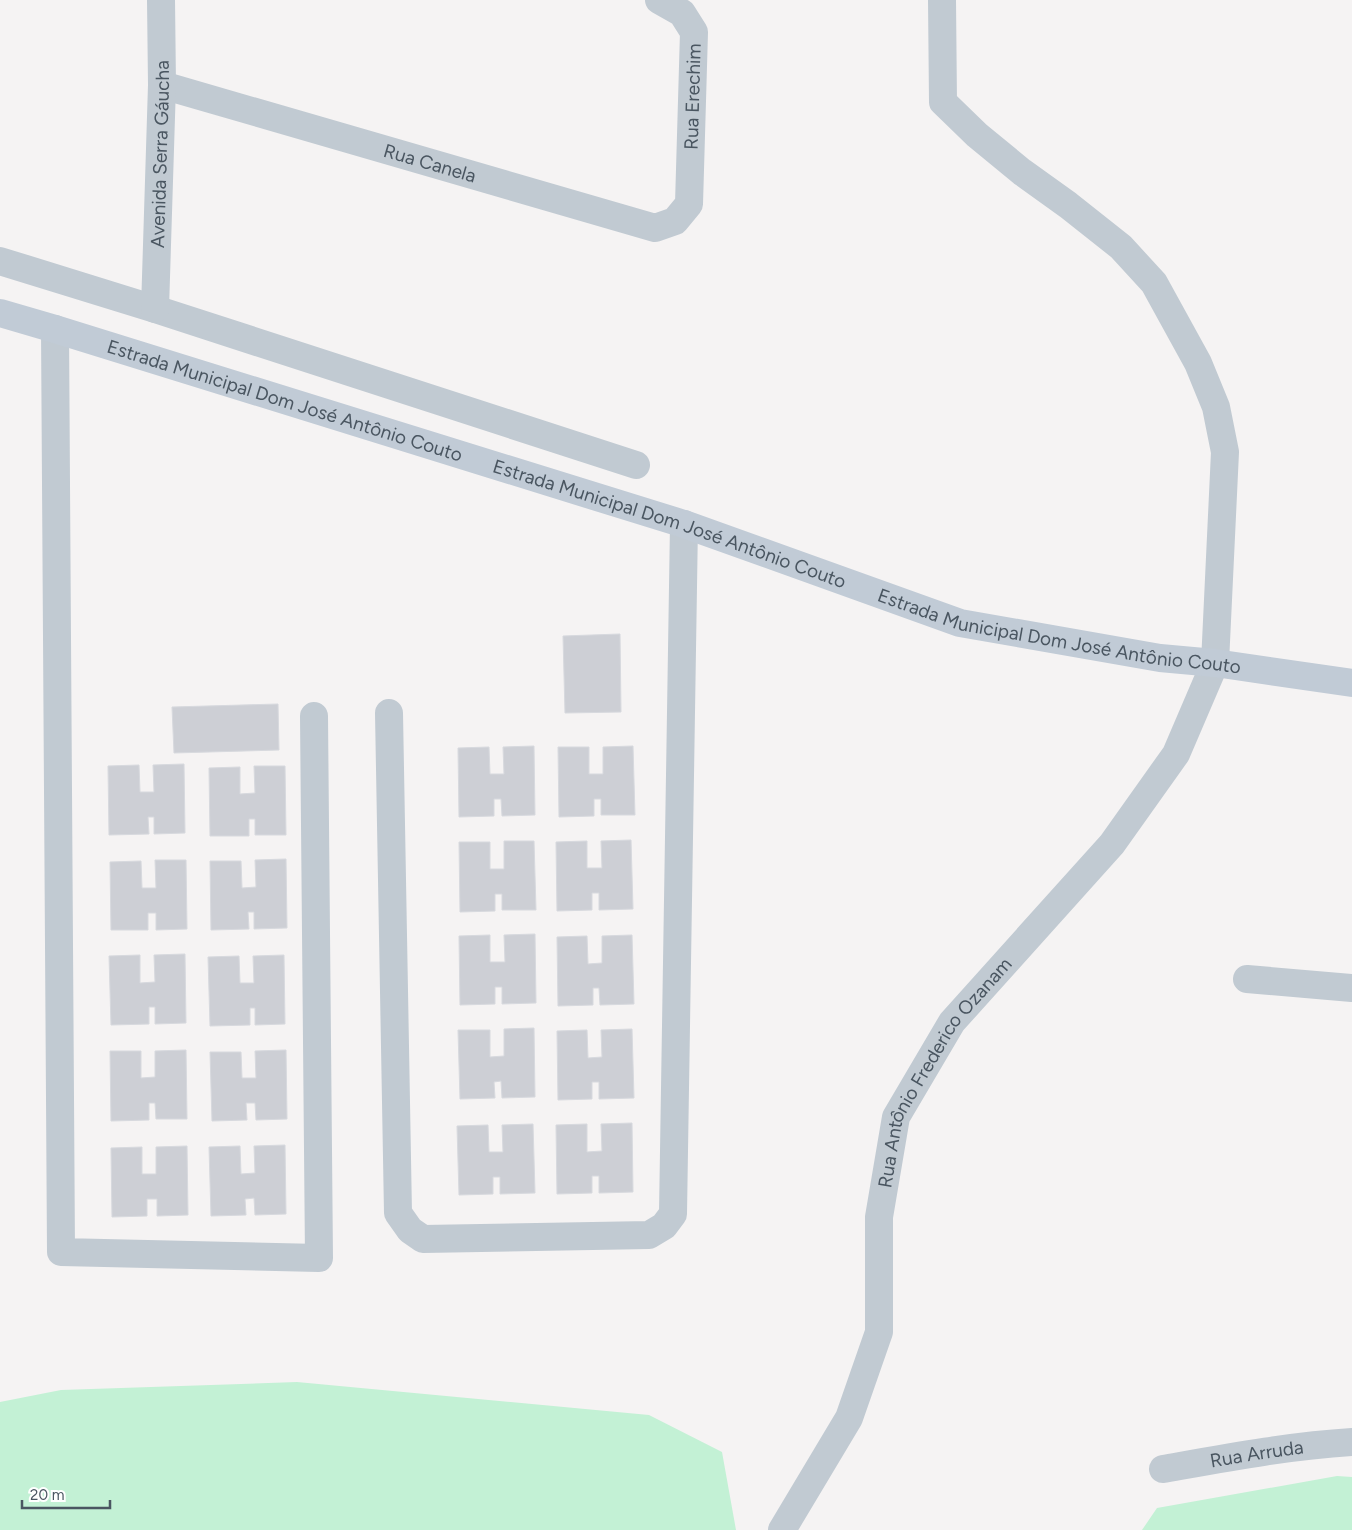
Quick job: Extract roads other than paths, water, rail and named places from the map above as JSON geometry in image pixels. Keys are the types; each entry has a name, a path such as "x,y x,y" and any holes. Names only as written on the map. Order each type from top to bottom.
{"main road":[{"name":"Estrada Municipal Dom José Antônio Couto","path":"0,313 684,524 960,623 1160,658 1215,663 1352,683"}],"street":[{"name":"Avenida Serra Gáucha","path":"155,309 162,85 161,0"},
{"path":"942,0 943,102 1022,172 1121,247 1154,283 1198,362 1216,407 1225,452 1215,663"},
{"name":"Rua Erechim","path":"662,1 682,13 694,32 689,204"},
{"name":"Rua Canela","path":"162,85 655,228 675,222 689,204"},
{"path":"0,261 155,309 636,465"},
{"path":"54,329 61,1252 319,1258 314,716"},
{"path":"389,713 398,1213 410,1230 423,1239 649,1235 664,1226 673,1214 684,524"},
{"name":"Rua Antônio Frederico Ozanam","path":"782,1530 849,1418 879,1332 880,1218 896,1117 952,1022 1112,844 1176,754 1215,663"},
{"path":"1247,979 1352,988"},
{"name":"Rua Arruda","path":"1163,1469 1303,1447 1352,1442"}]}
